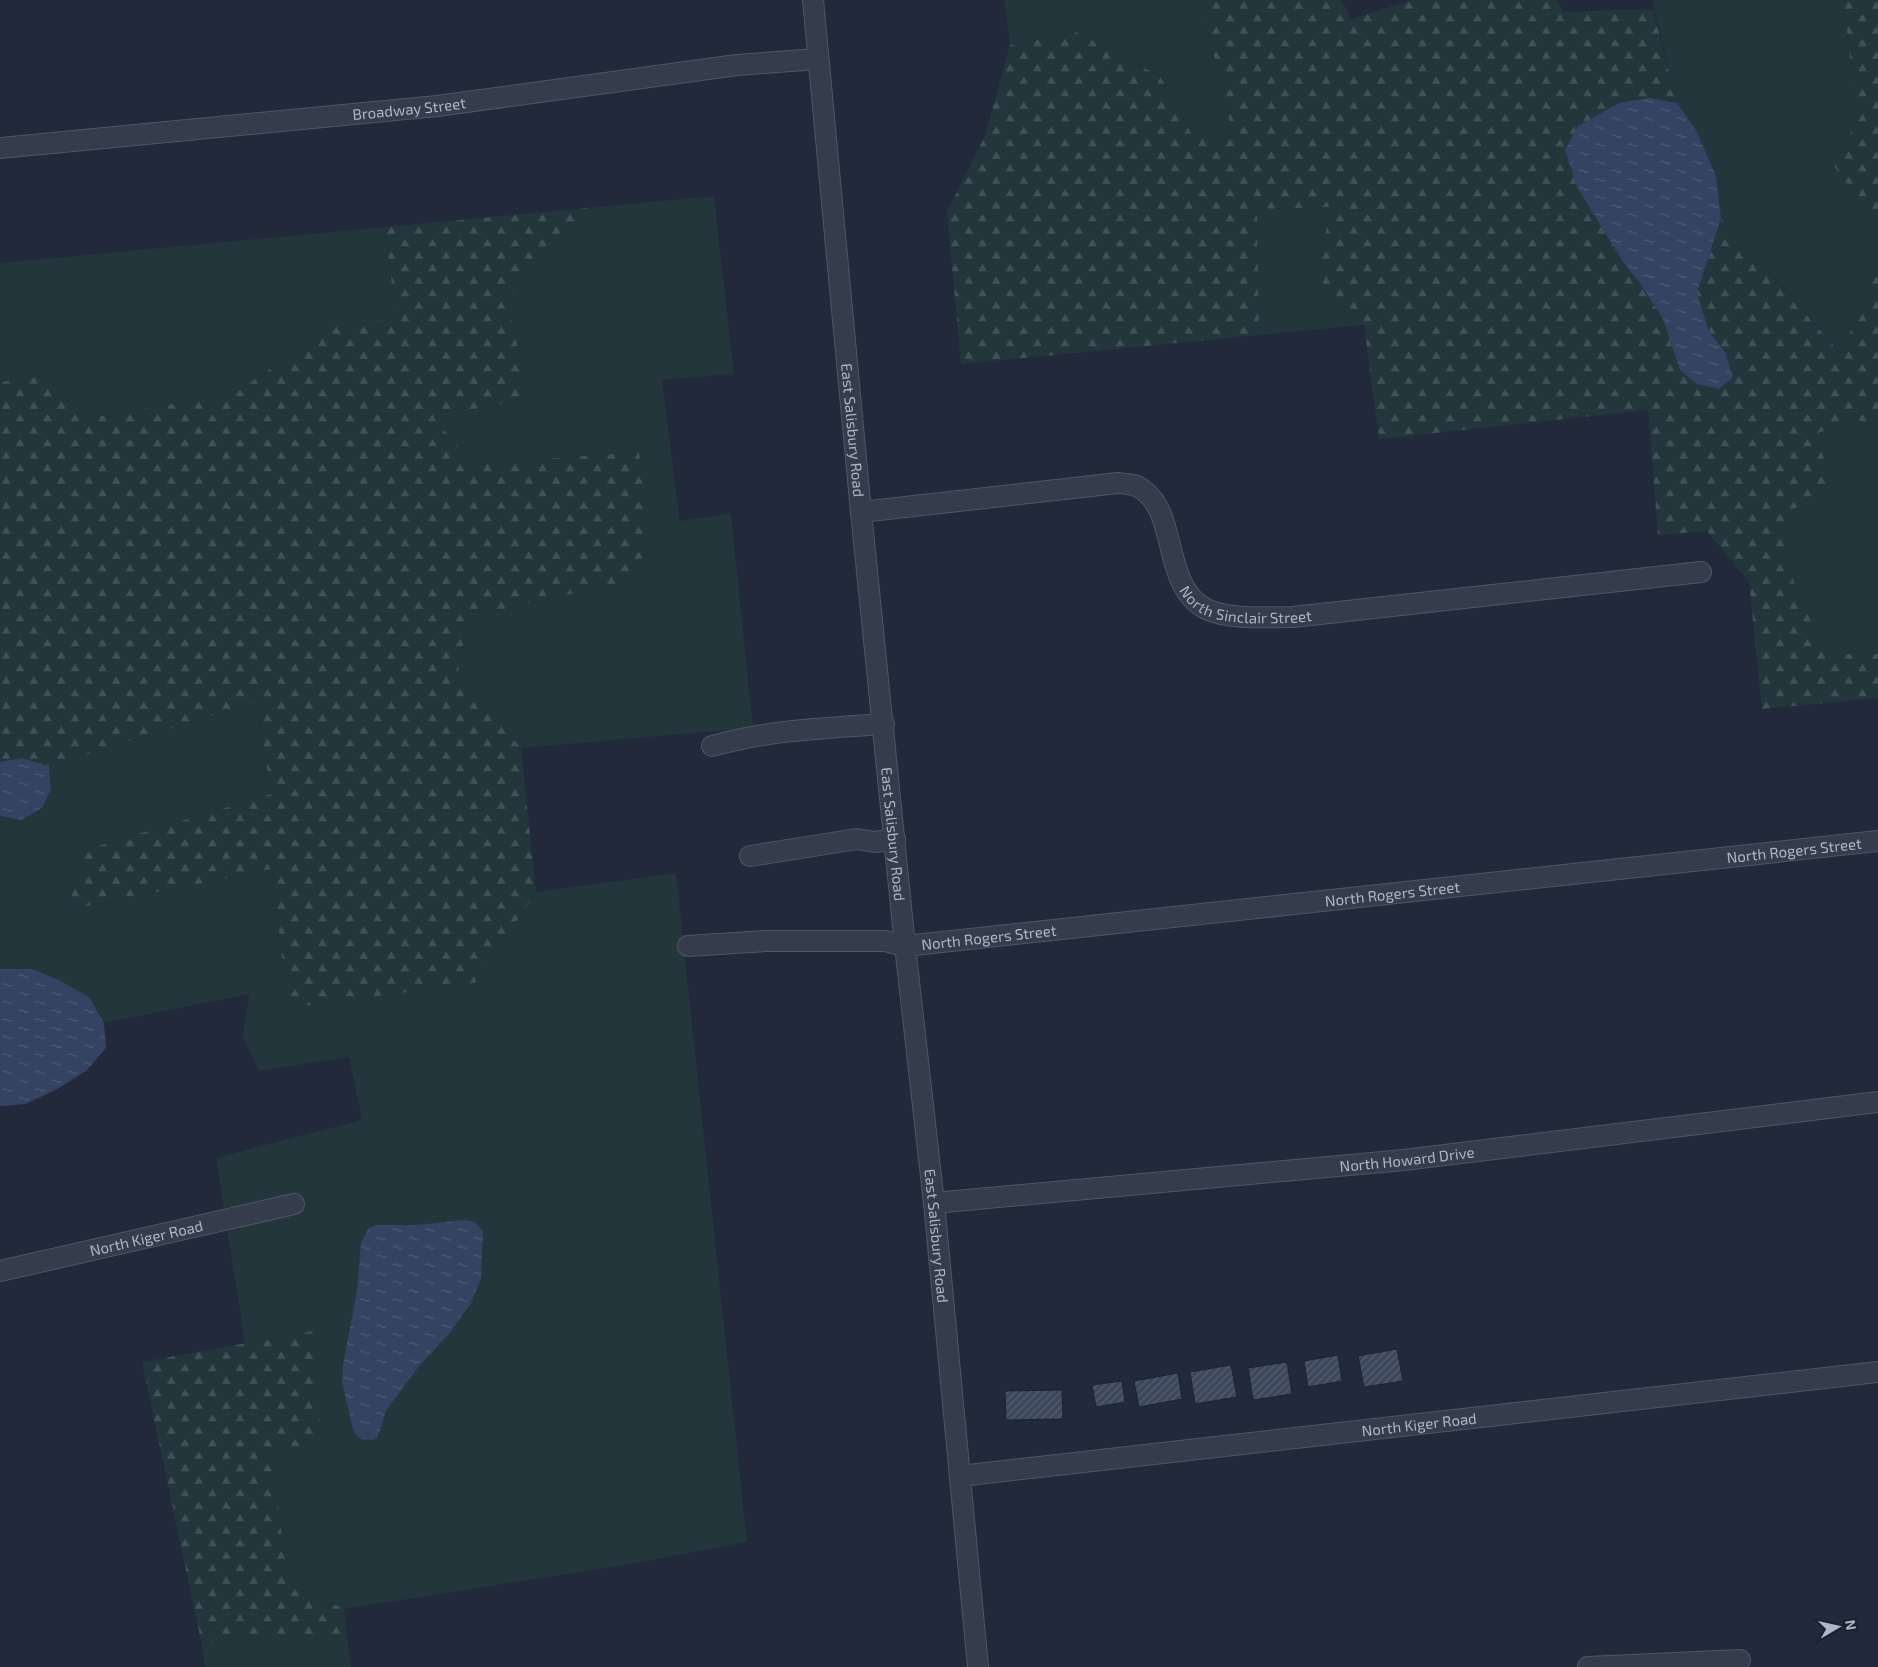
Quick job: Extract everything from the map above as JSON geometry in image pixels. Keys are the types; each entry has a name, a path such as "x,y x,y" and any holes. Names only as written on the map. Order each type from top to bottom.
{"street":[{"name":"East Salisbury Road","path":"812,0 905,946 934,1203 978,1667"},
{"name":"Broadway Street","path":"0,148 437,106 737,65 818,58"},
{"name":"North Sinclair Street","path":"861,512 1118,483 1132,484 1144,490 1159,507 1180,578 1187,592 1206,608 1236,617 1293,617 1702,572"},
{"path":"712,746 798,730 884,724"},
{"path":"750,856 858,838 875,842 895,839"},
{"name":"North Rogers Street","path":"688,946 776,941 885,941 905,946 1878,841"},
{"name":"North Howard Drive","path":"934,1203 1404,1160 1878,1102"},
{"name":"North Kiger Road","path":"0,1271 294,1204"},
{"name":"North Kiger Road","path":"960,1476 1878,1372"},
{"path":"1588,1667 1740,1660"}],"green space":[{"path":"1004,0 1201,0 1233,137 1193,137 1160,76 1076,32 1010,45"},
{"path":"1201,0 1342,0 1351,19 1412,0 1558,0 1562,12 1653,9 1677,103 1650,98 1565,150 1577,187 1623,262 1640,283 1663,319 1680,370 1725,352 1709,332 1697,293 1721,218 1841,354 1878,268 1878,427 1853,418 1814,435 1834,481 1794,509 1784,550 1800,601 1829,654 1878,654 1878,698 1762,709 1749,582 1707,531 1658,535 1648,410 1379,439 1364,325 1316,276 1331,207 1257,209 1259,335 961,364 947,212 985,136 1010,45 1076,32 1160,76 1193,137 1233,137"},
{"path":"1652,0 1844,0 1856,121 1834,166 1878,226 1878,268 1842,354 1721,218 1716,176 1696,130 1677,103"},
{"path":"1844,0 1878,0 1878,226 1834,166 1856,121"},
{"path":"714,196 734,374 662,380 680,521 731,513 753,728 521,748 458,673 468,617 634,580 639,452 473,464 434,418 527,398 508,297 598,207"},
{"path":"598,207 508,297 527,398 434,418 473,464 639,452 650,535 634,580 468,617 458,673 521,748 536,892 475,983 288,1008 272,869 68,910 84,850 271,794 257,702 49,766 22,758 0,762 0,382 45,376 84,419 236,393 335,323 396,320 385,227"},
{"path":"1331,207 1316,276 1364,325 1259,335 1257,209"},
{"path":"385,227 396,320 330,327 236,393 84,419 45,376 0,382 0,263"},
{"path":"1853,418 1878,427 1878,654 1829,654 1800,601 1784,550 1794,509 1834,481 1814,435"},
{"path":"257,702 271,794 84,850 68,910 272,869 288,1007 475,983 536,892 676,873 747,1542 625,1565 344,1609 288,1584 272,1454 313,1331 245,1343 216,1158 362,1120 349,1057 259,1071 242,1036 250,994 104,1023 89,997 59,980 33,969 0,969 0,816 2,817 51,789 49,766"},
{"path":"313,1331 321,1441 272,1454 288,1584 344,1609 347,1635 201,1641 142,1362"},
{"path":"347,1635 351,1667 205,1667 201,1641"}],"water":[{"path":"1650,98 1677,103 1696,130 1716,176 1721,218 1697,293 1709,332 1725,352 1733,377 1719,389 1697,384 1680,370 1663,319 1640,283 1623,262 1577,187 1565,150 1578,126 1619,103"},
{"path":"22,758 49,766 51,789 42,808 21,820 0,816 0,762"},
{"path":"0,969 33,969 59,980 89,997 104,1023 106,1048 86,1071 59,1088 26,1104 0,1106"},
{"path":"464,1220 475,1222 483,1231 481,1279 471,1303 449,1334 419,1366 385,1412 377,1438 373,1440 362,1439 357,1436 353,1429 342,1382 343,1365 357,1290 361,1243 368,1229 376,1225 417,1225"}],"building":[{"path":"1397,1349 1403,1381 1364,1387 1358,1356"},
{"path":"1338,1355 1342,1381 1308,1387 1304,1361"},
{"path":"1287,1362 1292,1394 1253,1400 1248,1368"},
{"path":"1231,1365 1237,1397 1195,1404 1190,1372"},
{"path":"1178,1373 1182,1399 1139,1407 1134,1381"},
{"path":"1122,1381 1125,1402 1096,1407 1092,1385"},
{"path":"1062,1390 1063,1419 1006,1420 1005,1391"}]}
